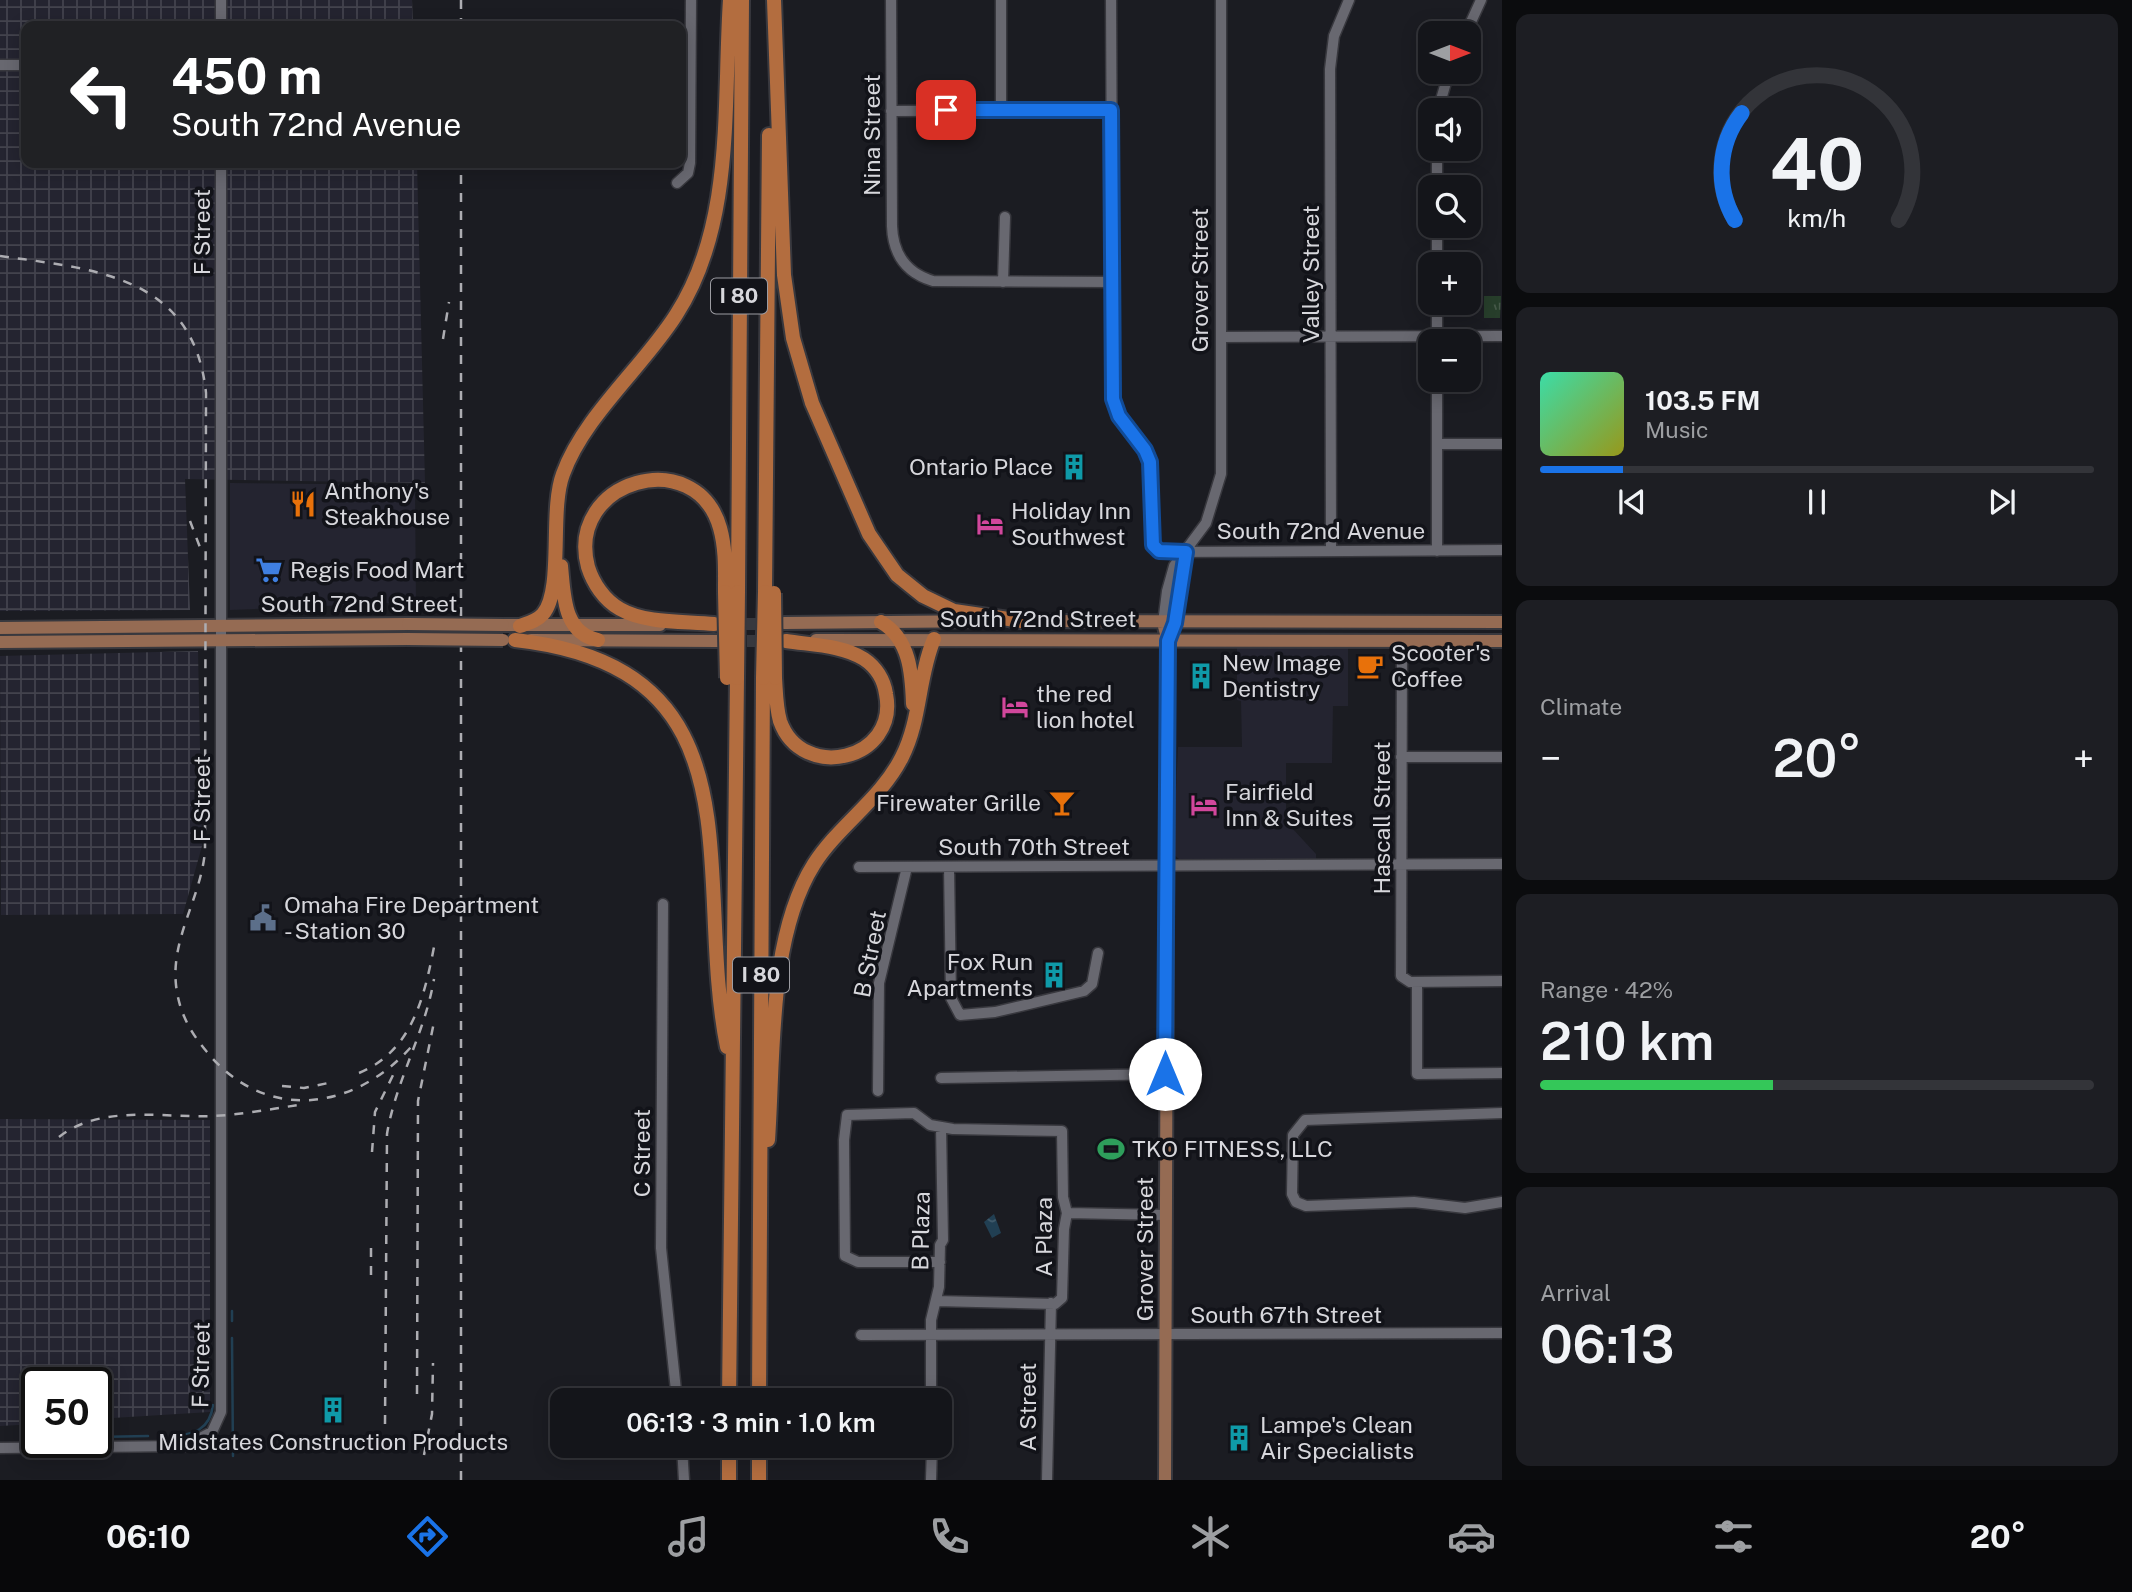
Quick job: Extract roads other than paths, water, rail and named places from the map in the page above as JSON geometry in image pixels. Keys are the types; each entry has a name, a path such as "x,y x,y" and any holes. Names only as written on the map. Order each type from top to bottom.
{"highway":[{"path":"520,625 540,618 551,599 559,487 579,443 677,314 700,267 720,184 730,0"},
{"name":"I 80","path":"729,1388 735,1084 731,592 742,0"},
{"path":"772,0 785,286 793,338 813,403 869,534 897,575 923,596 954,611 1022,621"},
{"name":"I 80","path":"759,1388 769,678 767,382 772,0"},
{"path":"716,624 636,615 620,609 606,598 593,578 586,555 588,530 598,508 621,488 643,480 672,482 694,492 711,508 721,529 731,592"},
{"path":"559,487 561,566 572,625 587,638 598,640"},
{"path":"881,622 901,639 909,667 914,723"},
{"path":"760,1272 780,965 787,925 797,895 814,863 894,770 907,748 934,639"},
{"path":"509,640 578,651 629,674 669,711 690,745 699,774 708,829 716,906 719,1005 735,1084"},
{"path":"769,678 783,728 797,746 814,755 831,759 855,754 873,741 883,726 887,695 881,679 869,663 839,649 785,641"},
{"path":"729,1458 729,1480"},
{"path":"759,1458 759,1480"}],"main road":[{"name":"South 72nd Street","path":"784,624 1022,621 1502,622"},
{"path":"1402,641 1418,622"},
{"name":"Grover Street","path":"1165,1480 1165,865 1169,623"},
{"name":"South 72nd Street","path":"0,628 220,624 716,624"},
{"name":"South 72nd Street","path":"0,642 220,638 718,641"},
{"name":"South 72nd Street","path":"785,641 1502,641"}],"street":[{"path":"221,0 221,21"},
{"path":"677,183 688,173 690,163 691,0"},
{"name":"Nina Street","path":"891,0 892,239 906,266 919,276 933,281 1003,282"},
{"path":"1001,0 1001,110"},
{"path":"1004,217 1003,282 1112,282 1111,0"},
{"name":"Grover Street","path":"1169,623 1186,552 1206,523 1220,484 1221,0"},
{"name":"Valley Street","path":"1331,551 1330,69 1334,36 1349,0"},
{"path":"1471,21 1481,0"},
{"path":"0,65 21,65"},
{"path":"891,111 1111,110"},
{"name":"F Street","path":"0,1448 185,1446 212,1432 222,1406 221,168"},
{"name":"South 72nd Avenue","path":"1112,282 1113,399 1119,416 1145,450 1150,462 1152,536 1156,550 1502,551"},
{"path":"1481,337 1502,336"},
{"path":"1221,337 1418,338"},
{"path":"1437,392 1437,551"},
{"path":"1437,444 1502,444"},
{"name":"Hascall Street","path":"1402,641 1401,972 1405,980 1417,982"},
{"path":"1401,757 1502,757"},
{"name":"South 70th Street","path":"859,866 1502,864"},
{"name":"B Street","path":"878,1091 879,983 907,867"},
{"path":"949,867 953,1007 960,1015 1007,1008 1089,987 1098,953"},
{"name":"C Street","path":"663,904 661,1248 676,1388"},
{"path":"1502,981 1417,982 1417,1074 1502,1073"},
{"path":"942,1078 1165,1074"},
{"path":"940,1262 858,1262 847,1258 844,1254 844,1140 847,1115 914,1113 930,1125 941,1127"},
{"path":"1502,1113 1426,1114 1357,1120 1311,1118 1298,1124 1293,1135 1292,1194 1296,1202 1306,1206 1414,1202 1465,1209 1502,1202"},
{"name":"A Plaza","path":"941,1127 1062,1131 1063,1197 1068,1213 1064,1229 1063,1295 1057,1303 1051,1303 1048,1334"},
{"name":"B Plaza","path":"931,1335 943,1240 941,1127"},
{"path":"1068,1213 1166,1215"},
{"path":"936,1301 1051,1303"},
{"name":"South 67th Street","path":"861,1335 1502,1333"},
{"name":"A Street","path":"1047,1480 1048,1334"},
{"path":"931,1335 931,1388"},
{"path":"683,1458 684,1480"},
{"path":"931,1480 932,1458"}],"water":[{"path":"994,1214 1001,1233 992,1238 984,1222"}],"waterway":[{"path":"232,1311 232,1321"},
{"path":"232,1338 233,1456"},
{"path":"171,1436 199,1430 208,1420 213,1405"},
{"path":"112,1437 148,1436"}],"tunnel":[{"path":"728,624 773,624"},
{"path":"729,641 774,641"}],"railway":[{"path":"461,0 461,21"},
{"path":"461,168 461,1480"},
{"path":"0,256 70,266 133,285 160,301 182,324 198,354 206,393 205,851 198,885 182,934 176,967 177,995 186,1021 207,1052 230,1075 255,1090 282,1098 309,1100 337,1095 363,1085 388,1069 411,1047"},
{"path":"443,339 449,302"},
{"path":"190,521 201,550"},
{"path":"359,1073 392,1051 413,1021 426,985 434,947"},
{"path":"385,1424 387,1134 434,979"},
{"path":"417,1394 418,1101 434,1022"},
{"path":"372,1152 375,1112 396,1069"},
{"path":"282,1086 304,1088 333,1082"},
{"path":"59,1137 76,1127 113,1116 223,1115 299,1105"},
{"path":"371,1243 371,1275"},
{"path":"424,1455 432,1414 433,1363"}],"place":[{"name":"Ontario Place","path":"1074,467"},
{"name":"Anthony's Steakhouse","path":"303,504"},
{"name":"Holiday Inn Southwest","path":"990,524"},
{"name":"Regis Food Mart","path":"269,570"},
{"name":"Scooter's Coffee","path":"1370,666"},
{"name":"New Image Dentistry","path":"1201,676"},
{"name":"the red lion hotel","path":"1015,707"},
{"name":"Firewater Grille","path":"1062,803"},
{"name":"Fairfield Inn & Suites","path":"1204,805"},
{"name":"Omaha Fire Department - Station 30","path":"263,918"},
{"name":"Fox Run Apartments","path":"1054,975"},
{"name":"TKO FITNESS, LLC","path":"1111,1149"},
{"name":"Midstates Construction Products","path":"333,1410"},
{"name":"Lampe's Clean Air Specialists","path":"1239,1438"}]}
